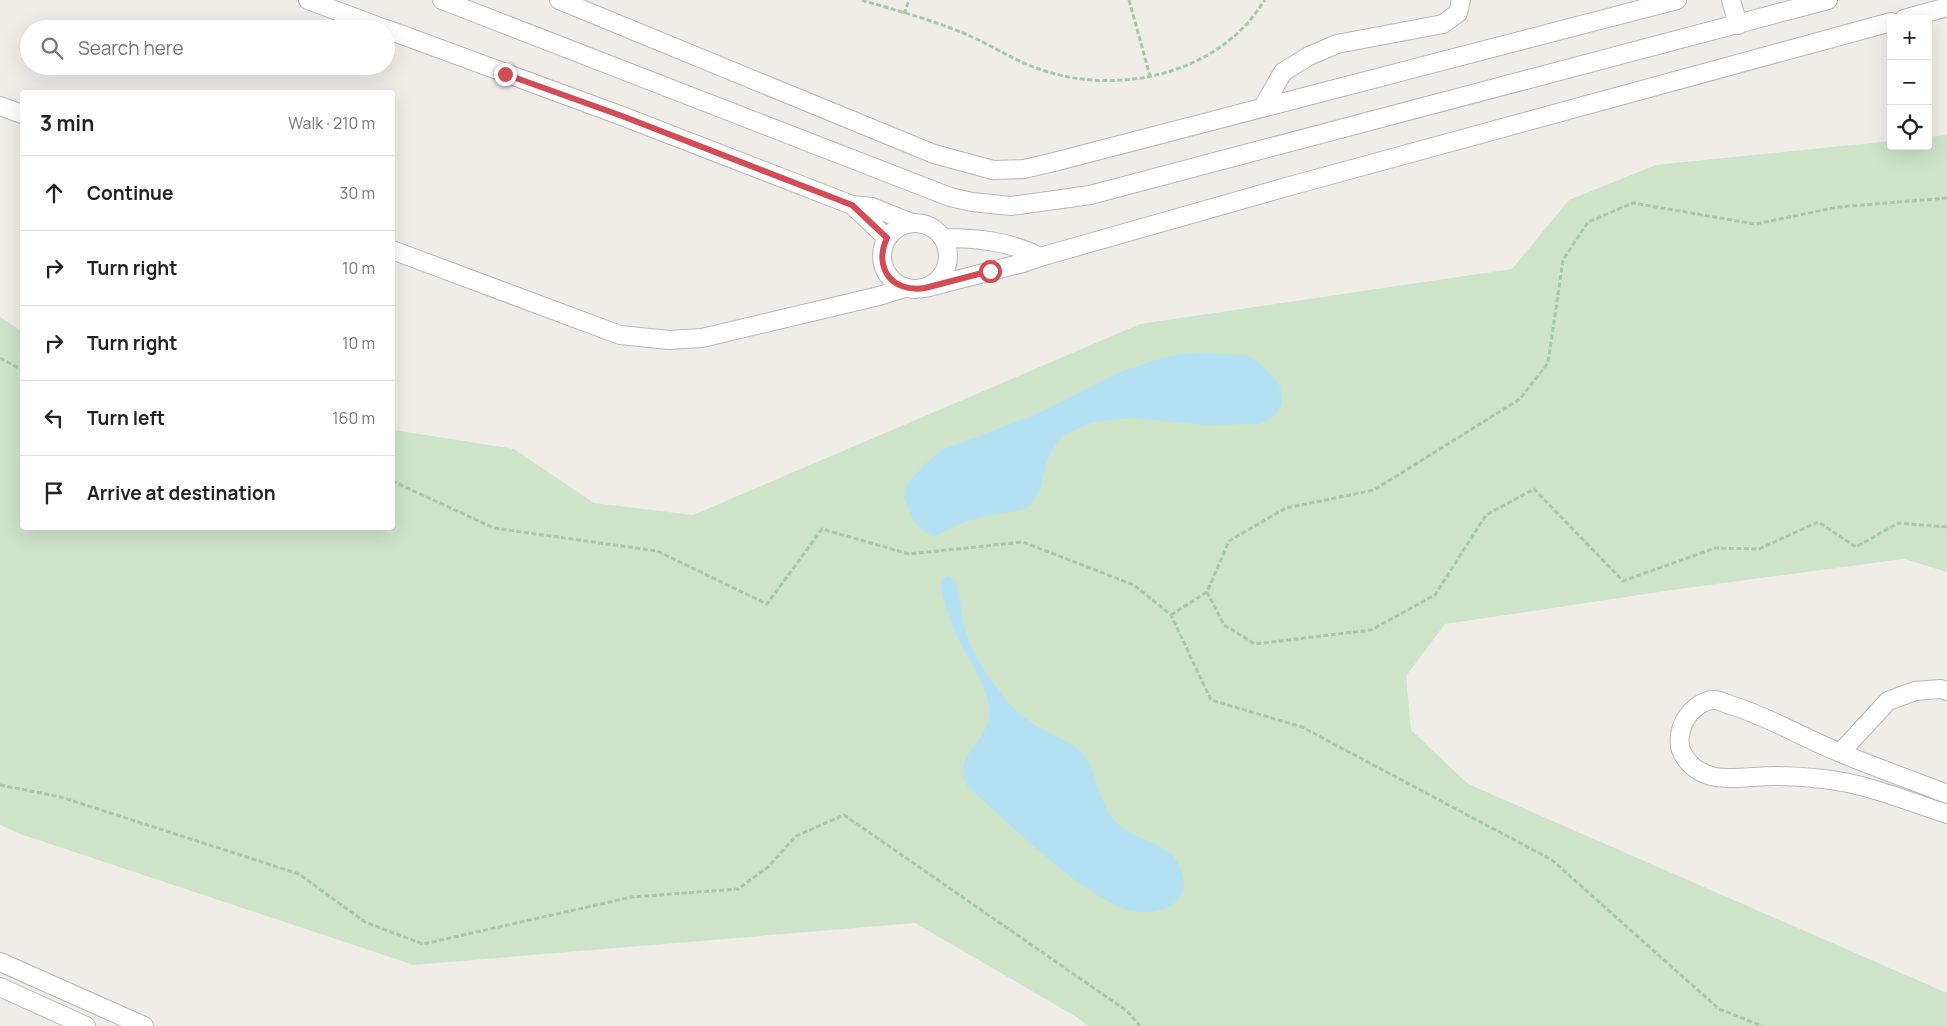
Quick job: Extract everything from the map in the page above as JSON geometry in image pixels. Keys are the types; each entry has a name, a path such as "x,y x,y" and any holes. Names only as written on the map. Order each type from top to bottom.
{"street":[{"path":"308,0 362,20"},
{"path":"442,0 950,197 972,202 1011,206 1090,195 1828,0"},
{"path":"559,0 934,154 993,170 1024,169 1677,0"},
{"path":"1263,107 1283,72 1309,56 1337,44 1443,24 1458,13 1461,0"},
{"path":"1731,0 1738,25"},
{"path":"1918,15 1947,7"},
{"path":"912,223 894,230 887,238 881,258 885,272 896,284 905,288 925,288 1023,263 1281,189 1887,23"},
{"path":"395,32 622,116 852,205 872,207 912,223 926,224 943,238 948,258 941,276 925,288"},
{"path":"0,106 20,113"},
{"path":"852,205 887,238"},
{"path":"943,238 967,238 1007,245 1022,248 1040,257"},
{"path":"395,251 620,335 669,340 702,338 905,288"},
{"path":"856,301 885,272"},
{"path":"1840,753 1888,701 1915,691 1941,689 1947,691"},
{"path":"1947,794 1840,753 1745,709 1715,700 1691,710 1679,734 1680,751 1698,772 1707,776 1722,778 1773,776 1825,779 1882,792 1947,814"},
{"path":"0,962 144,1026"},
{"path":"0,987 86,1026"}],"path":[{"path":"862,0 970,36 1039,69 1075,78 1113,82 1150,76 1184,67 1216,50 1244,27 1265,0"},
{"path":"904,14 909,0"},
{"path":"1129,0 1150,76"},
{"path":"1171,615 1207,592 1229,541 1286,508 1374,490 1520,399 1548,363 1563,260 1588,222 1633,202 1755,224 1838,207 1947,198"},
{"path":"0,358 20,369"},
{"path":"395,482 494,528 658,551 767,604 822,529 909,554 1023,542 1134,585 1171,615 1211,700 1302,727 1552,860 1719,1009 1762,1026"},
{"path":"1207,592 1224,625 1255,644 1371,630 1435,595 1486,515 1534,489 1623,581 1715,548 1760,549 1818,522 1856,546 1898,523 1947,527"},
{"path":"0,786 61,797 299,874 365,922 423,944 632,897 738,890 768,867 796,836 844,815 1127,1011 1140,1026"}],"green space":[{"path":"1947,135 1947,572 1904,559 1679,589 1445,624 1406,676 1411,730 1468,784 1947,993 1947,1026 1088,1026 1078,1018 915,923 414,965 23,835 0,825 0,317 20,330 20,530 395,530 395,430 514,449 594,503 693,515 1140,324 1512,269 1569,200 1656,165 1887,141 1887,150 1932,150 1932,137"}],"water":[{"path":"1190,353 1245,355 1258,362 1270,373 1280,387 1282,395 1278,411 1271,419 1258,424 1204,425 1133,418 1093,422 1064,435 1054,446 1047,461 1039,492 1031,505 1022,510 985,516 964,522 933,537 922,530 913,520 904,497 906,488 911,479 927,462 942,450 1037,414 1120,372 1162,358"},
{"path":"948,576 956,582 965,630 974,653 998,689 1024,717 1038,727 1073,745 1082,753 1092,770 1105,806 1117,823 1132,834 1159,846 1174,857 1183,877 1183,888 1180,897 1174,903 1155,911 1143,912 1126,910 1106,900 1058,867 967,786 963,775 964,765 986,728 989,718 989,706 983,687 951,623 941,581"}],"route":[{"path":"505,74 622,116 852,205 887,238 881,258 885,272 896,284 905,288 925,288 990,271"}]}
